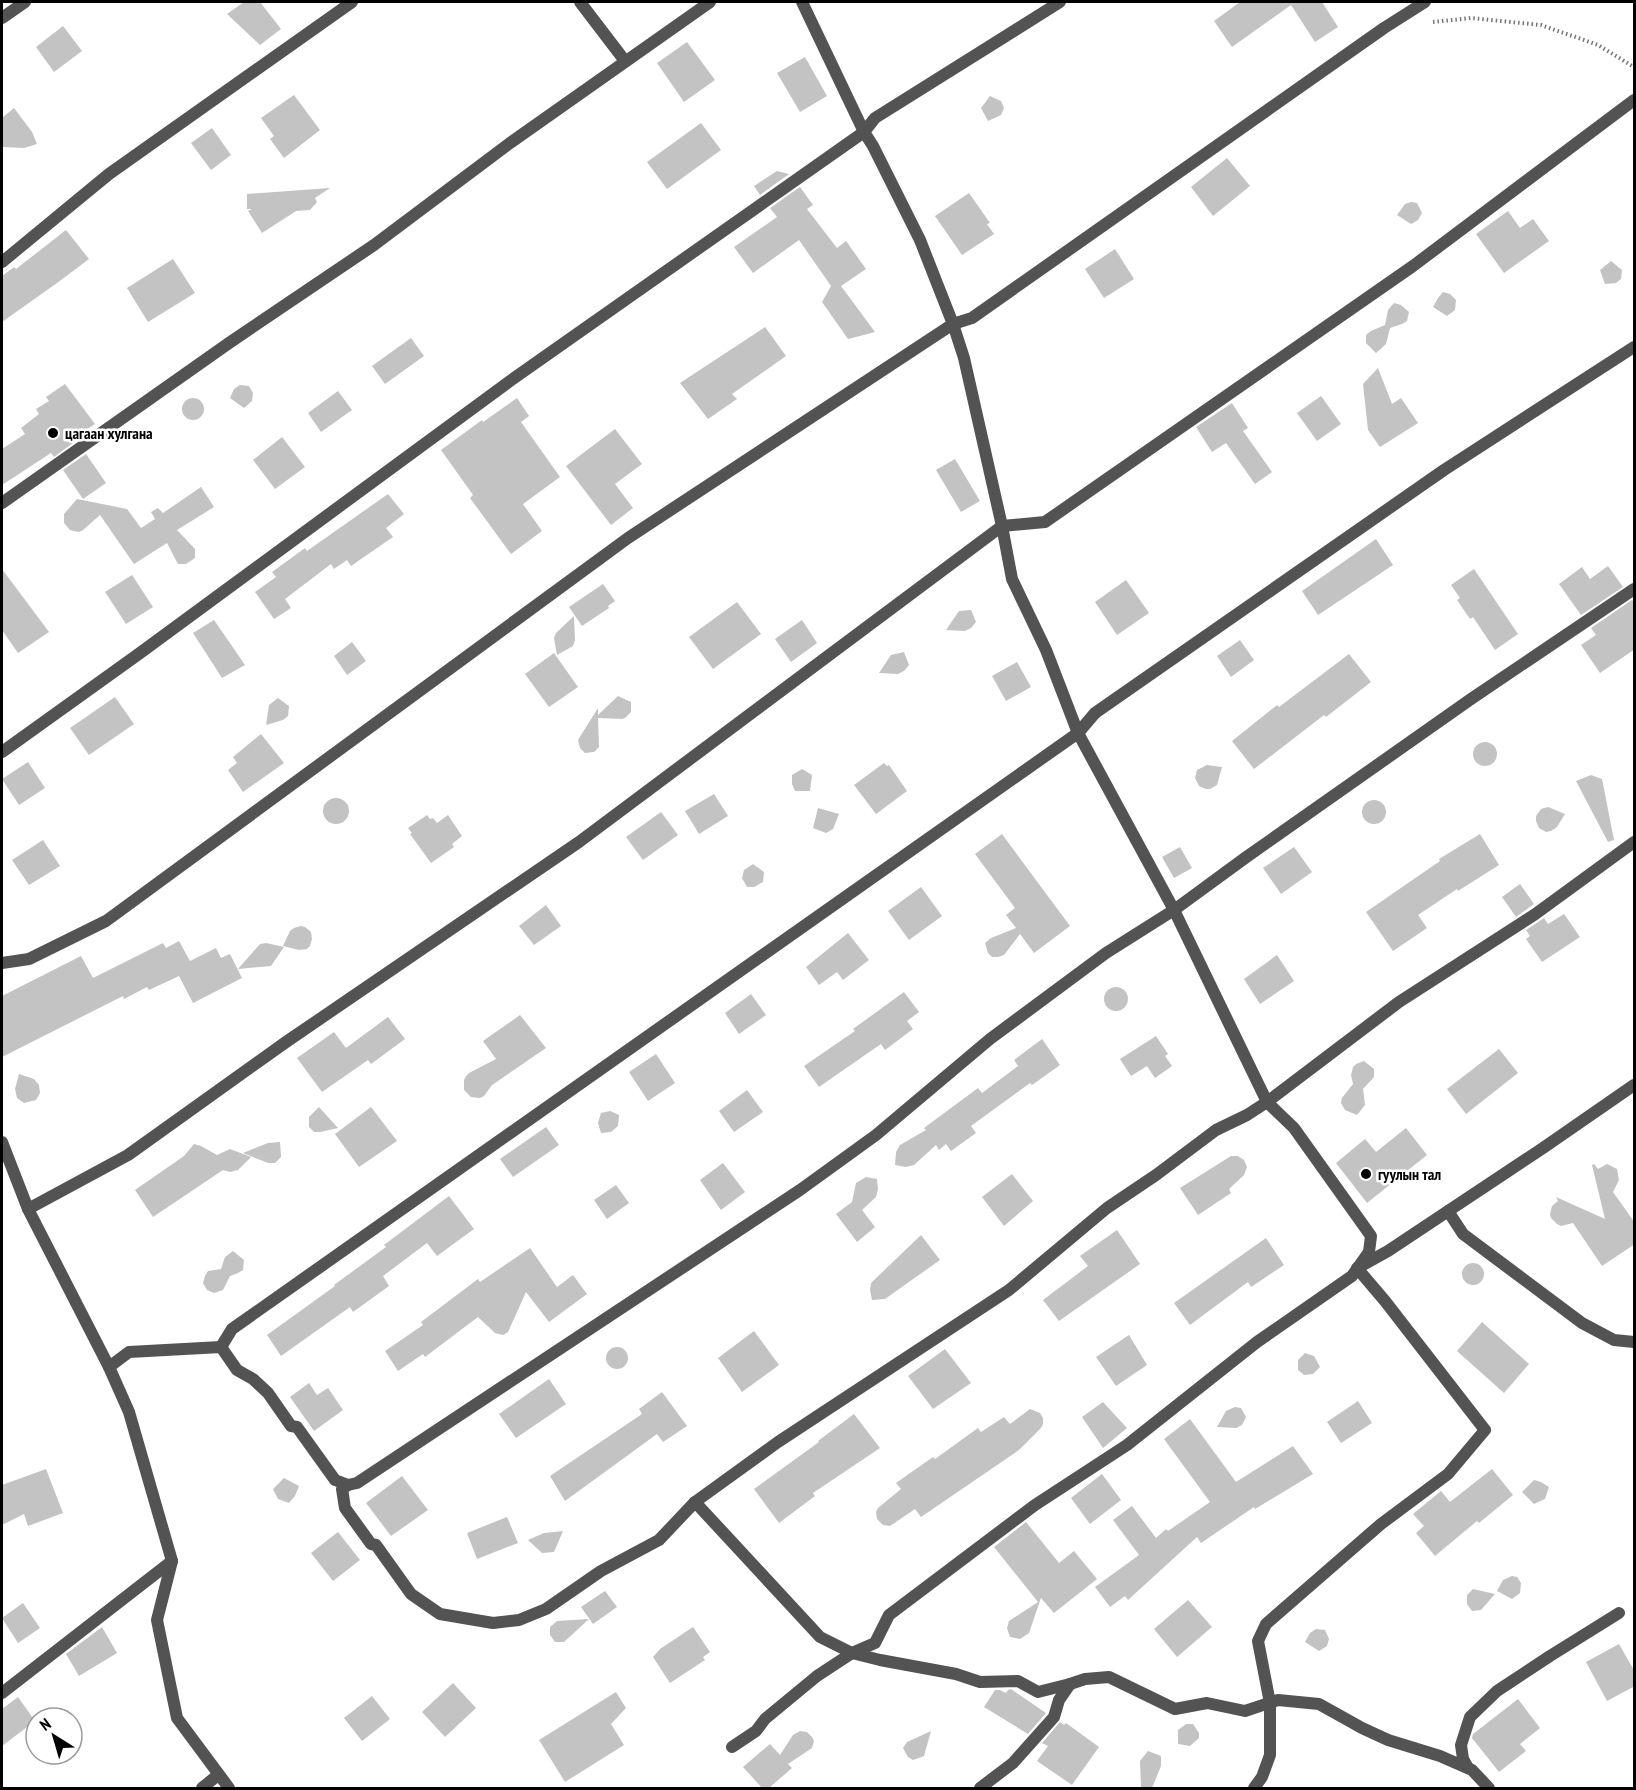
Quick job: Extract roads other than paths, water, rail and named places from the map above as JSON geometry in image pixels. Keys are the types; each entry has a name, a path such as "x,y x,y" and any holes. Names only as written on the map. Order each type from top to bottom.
{"street":[{"path":"2,18 25,2"},
{"path":"2,262 109,174 352,2"},
{"path":"580,2 625,61"},
{"path":"2,503 219,349 374,245 510,143 710,2"},
{"path":"732,1747 756,1731 765,1719 817,1676 852,1653 875,1642 889,1615 1035,1505 1127,1445 1257,1342 1352,1276 1369,1252 1371,1236 1294,1128 1267,1102 1174,910 1078,733 1046,650 1012,579 964,358 953,324 920,240 864,132 802,2"},
{"path":"2,752 510,381 864,132 875,118 1060,2"},
{"path":"2,963 29,959 106,921 628,538 953,324 972,318 1425,2"},
{"path":"28,1209 128,1155 286,1042 579,842 1002,526 1045,522 1413,266 1635,100"},
{"path":"220,1347 232,1329 1078,733 1095,713 1444,470 1635,347"},
{"path":"1635,589 1470,699 1174,910 1106,953 990,1039 876,1135 800,1190 367,1477 348,1485 342,1490 345,1508 371,1544 376,1545 411,1594 440,1614 493,1623 519,1620 546,1609 601,1571 659,1540 695,1502 778,1442 1009,1290 1107,1208 1216,1130 1267,1102 1399,1002 1534,915 1635,842"},
{"path":"1357,1268 1388,1251 1635,1085"},
{"path":"2,1142 28,1209 109,1366 129,1412 172,1561 158,1620 177,1718 229,1788"},
{"path":"1448,1211 1463,1234 1582,1323 1614,1340 1635,1342"},
{"path":"1254,1788 1262,1777 1270,1755 1270,1703 1258,1641 1266,1624 1381,1524 1448,1474 1485,1430 1386,1301 1357,1268"},
{"path":"109,1366 129,1352 220,1347"},
{"path":"220,1347 237,1370 253,1379 268,1393 291,1426 297,1427 335,1480 348,1485"},
{"path":"695,1502 820,1637 852,1653 956,1674 980,1682 1018,1681 1038,1692 1085,1679 1109,1677 1175,1709 1207,1703 1245,1711 1278,1700 1319,1704 1388,1740 1440,1756 1468,1768 1489,1788"},
{"path":"2,1693 172,1561"},
{"path":"1468,1768 1463,1759 1461,1745 1470,1717 1497,1691 1619,1614"},
{"path":"980,1788 1013,1763 1054,1717 1059,1700 1070,1684"},
{"path":"202,1788 219,1775"}],"place":[{"name":"цагаан хулгана","path":"53,433"},
{"name":"гуулын тал","path":"1366,1174"}]}
